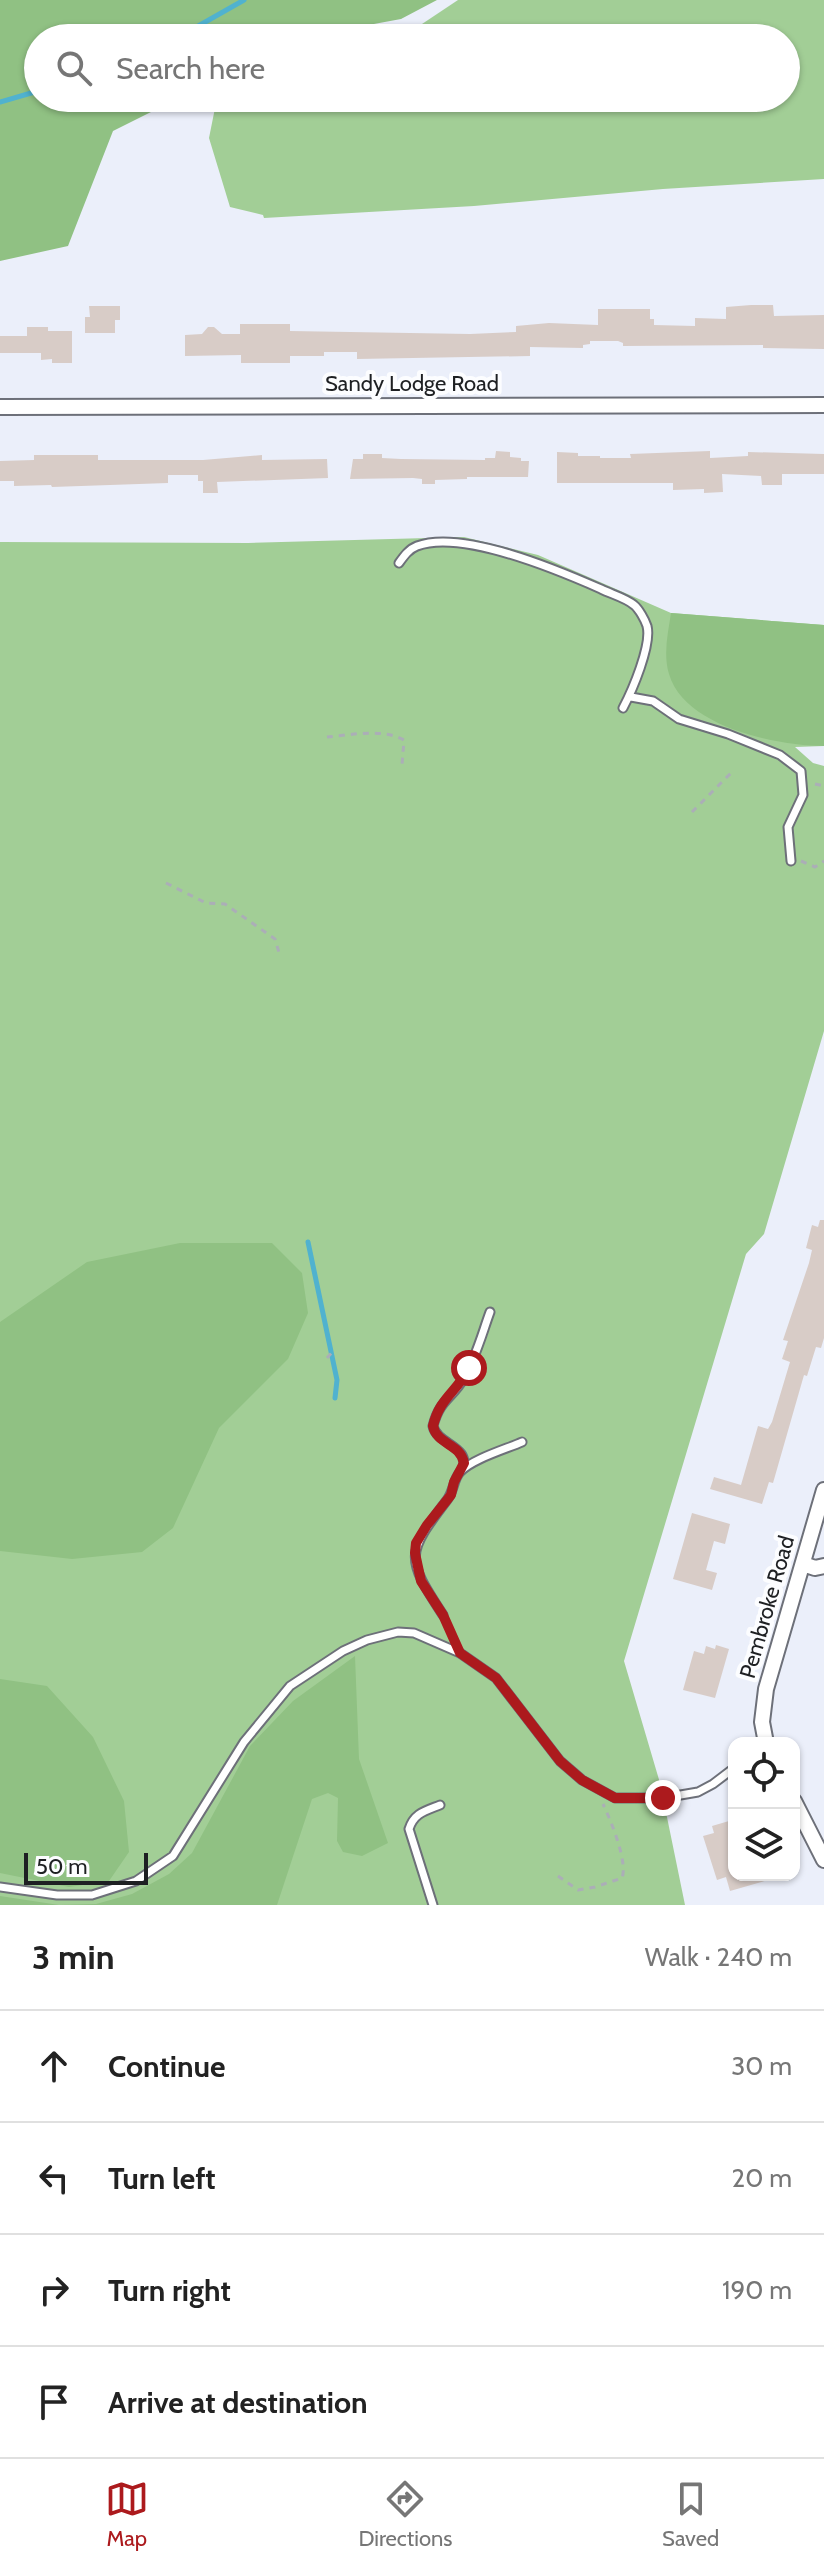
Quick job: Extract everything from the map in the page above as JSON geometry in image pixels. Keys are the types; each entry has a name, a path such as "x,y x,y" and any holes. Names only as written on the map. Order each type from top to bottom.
{"street":[{"name":"Sandy Lodge Road","path":"0,407 824,405"},
{"name":"Pembroke Road","path":"763,1737 762,1710 766,1689 824,1490"},
{"path":"803,1564 815,1568 824,1566"},
{"path":"798,1809 824,1860"}],"lane":[{"path":"399,563 414,546 430,543 495,549 569,575 635,605 647,628 631,697 623,708"},
{"path":"631,697 653,701 679,719 780,755 801,771 803,795 788,827 791,861"},
{"path":"443,1615 421,1581 416,1563 416,1543 451,1495 454,1482 462,1470 463,1456 436,1437 433,1426 443,1400 462,1381 469,1368 490,1312"},
{"path":"462,1470 522,1442"},
{"path":"0,1887 57,1895 92,1895 136,1881 173,1856 244,1742 290,1686 343,1651 367,1640 398,1632 414,1633 460,1653 496,1678 560,1761 597,1790 615,1798 698,1792 728,1773"},
{"path":"433,1905 409,1829 412,1819 421,1812 440,1805"}],"path":[{"path":"327,737 384,734 399,737 404,740 405,747 402,765"},
{"path":"692,812 733,771"},
{"path":"790,850 805,864 815,867 824,861"},
{"path":"166,883 206,903 225,904 275,939 280,956"},
{"path":"327,1358 335,1349"},
{"path":"558,1876 578,1890 622,1878 625,1873 597,1790"}],"green space":[{"path":"0,0 437,0 401,19 374,24 24,24 24,112 151,112 113,131 68,246 0,261"},
{"path":"458,0 824,0 824,179 663,189 474,206 264,218 263,215 230,207 209,138 214,112 800,112 800,24 422,24"},
{"path":"464,537 538,555 671,613 824,625 824,746 795,747 813,763 824,766 824,1031 764,1234 746,1254 624,1661 660,1783 685,1905 0,1905 0,542 248,543"},
{"path":"671,613 824,625 824,746 759,737 735,730 693,708 678,692 667,666"},
{"path":"180,1243 272,1243 302,1273 308,1313 288,1359 219,1428 173,1528 142,1552 72,1559 0,1551 0,1322 87,1262"},
{"path":"355,1656 359,1759 388,1843 362,1856 343,1852 337,1841 338,1798 328,1793 312,1799 277,1905 59,1905 96,1904 132,1894 169,1874 192,1853 250,1746 293,1701"},
{"path":"0,1679 47,1686 93,1737 124,1801 129,1852 109,1881 69,1887 0,1873"},
{"path":"0,1896 59,1905 0,1905"}],"building":[{"path":"773,305 774,316 824,315 824,349 763,348 763,345 623,346 618,341 590,341 583,348 530,347 530,356 357,359 357,352 324,352 324,356 290,356 290,363 241,363 241,355 185,356 185,335 202,334 208,327 214,327 222,334 240,334 240,324 290,324 290,331 470,334 516,332 516,326 549,323 598,325 598,309 650,309 650,319 654,319 654,325 695,326 695,318 726,319 726,307"},
{"path":"89,306 120,306 120,320 115,320 115,333 85,333 85,317 90,317"},
{"path":"27,327 72,331 72,363 41,360 41,353 0,353 0,336 27,336"},
{"path":"496,451 510,452 510,457 529,461 528,477 467,477 435,480 435,484 422,484 422,479 413,478 350,479 353,459 363,459 363,454 382,454 382,458 401,459 485,460 495,458"},
{"path":"710,451 710,458 748,456 748,452 824,454 824,474 782,474 782,485 762,485 761,476 722,474 723,492 704,493 704,489 673,490 673,483 557,483 557,452 600,458 631,458 630,454"},
{"path":"34,455 98,455 98,460 203,460 262,455 262,460 327,459 328,478 217,482 218,493 203,493 203,481 198,481 198,475 168,475 168,483 52,487 14,486 14,481 0,481 0,461 34,460"},
{"path":"820,1220 824,1220 824,1338 821,1348 816,1347 807,1376 804,1375 773,1483 769,1482 762,1504 710,1489 714,1477 741,1485 758,1426 768,1429 772,1422 790,1362 782,1359 788,1341 783,1340 809,1263 812,1250 806,1248 812,1225 818,1227"},
{"path":"692,1513 730,1524 725,1544 714,1541 706,1570 717,1573 712,1590 673,1579"},
{"path":"716,1645 729,1649 715,1698 683,1690 694,1651 704,1654 706,1646 715,1649"},
{"path":"728,1821 728,1881 765,1881 730,1891 726,1877 717,1880 703,1836 714,1833 712,1826"}],"waterway":[{"path":"202,24 244,0"},
{"path":"0,102 24,95"},
{"path":"308,1242 337,1380 335,1398"}],"route":[{"path":"469,1368 436,1412 433,1432 458,1450 464,1463 451,1495 416,1543 416,1563 421,1581 443,1615 460,1653 496,1678 560,1761 582,1780 615,1798 663,1798"}]}
